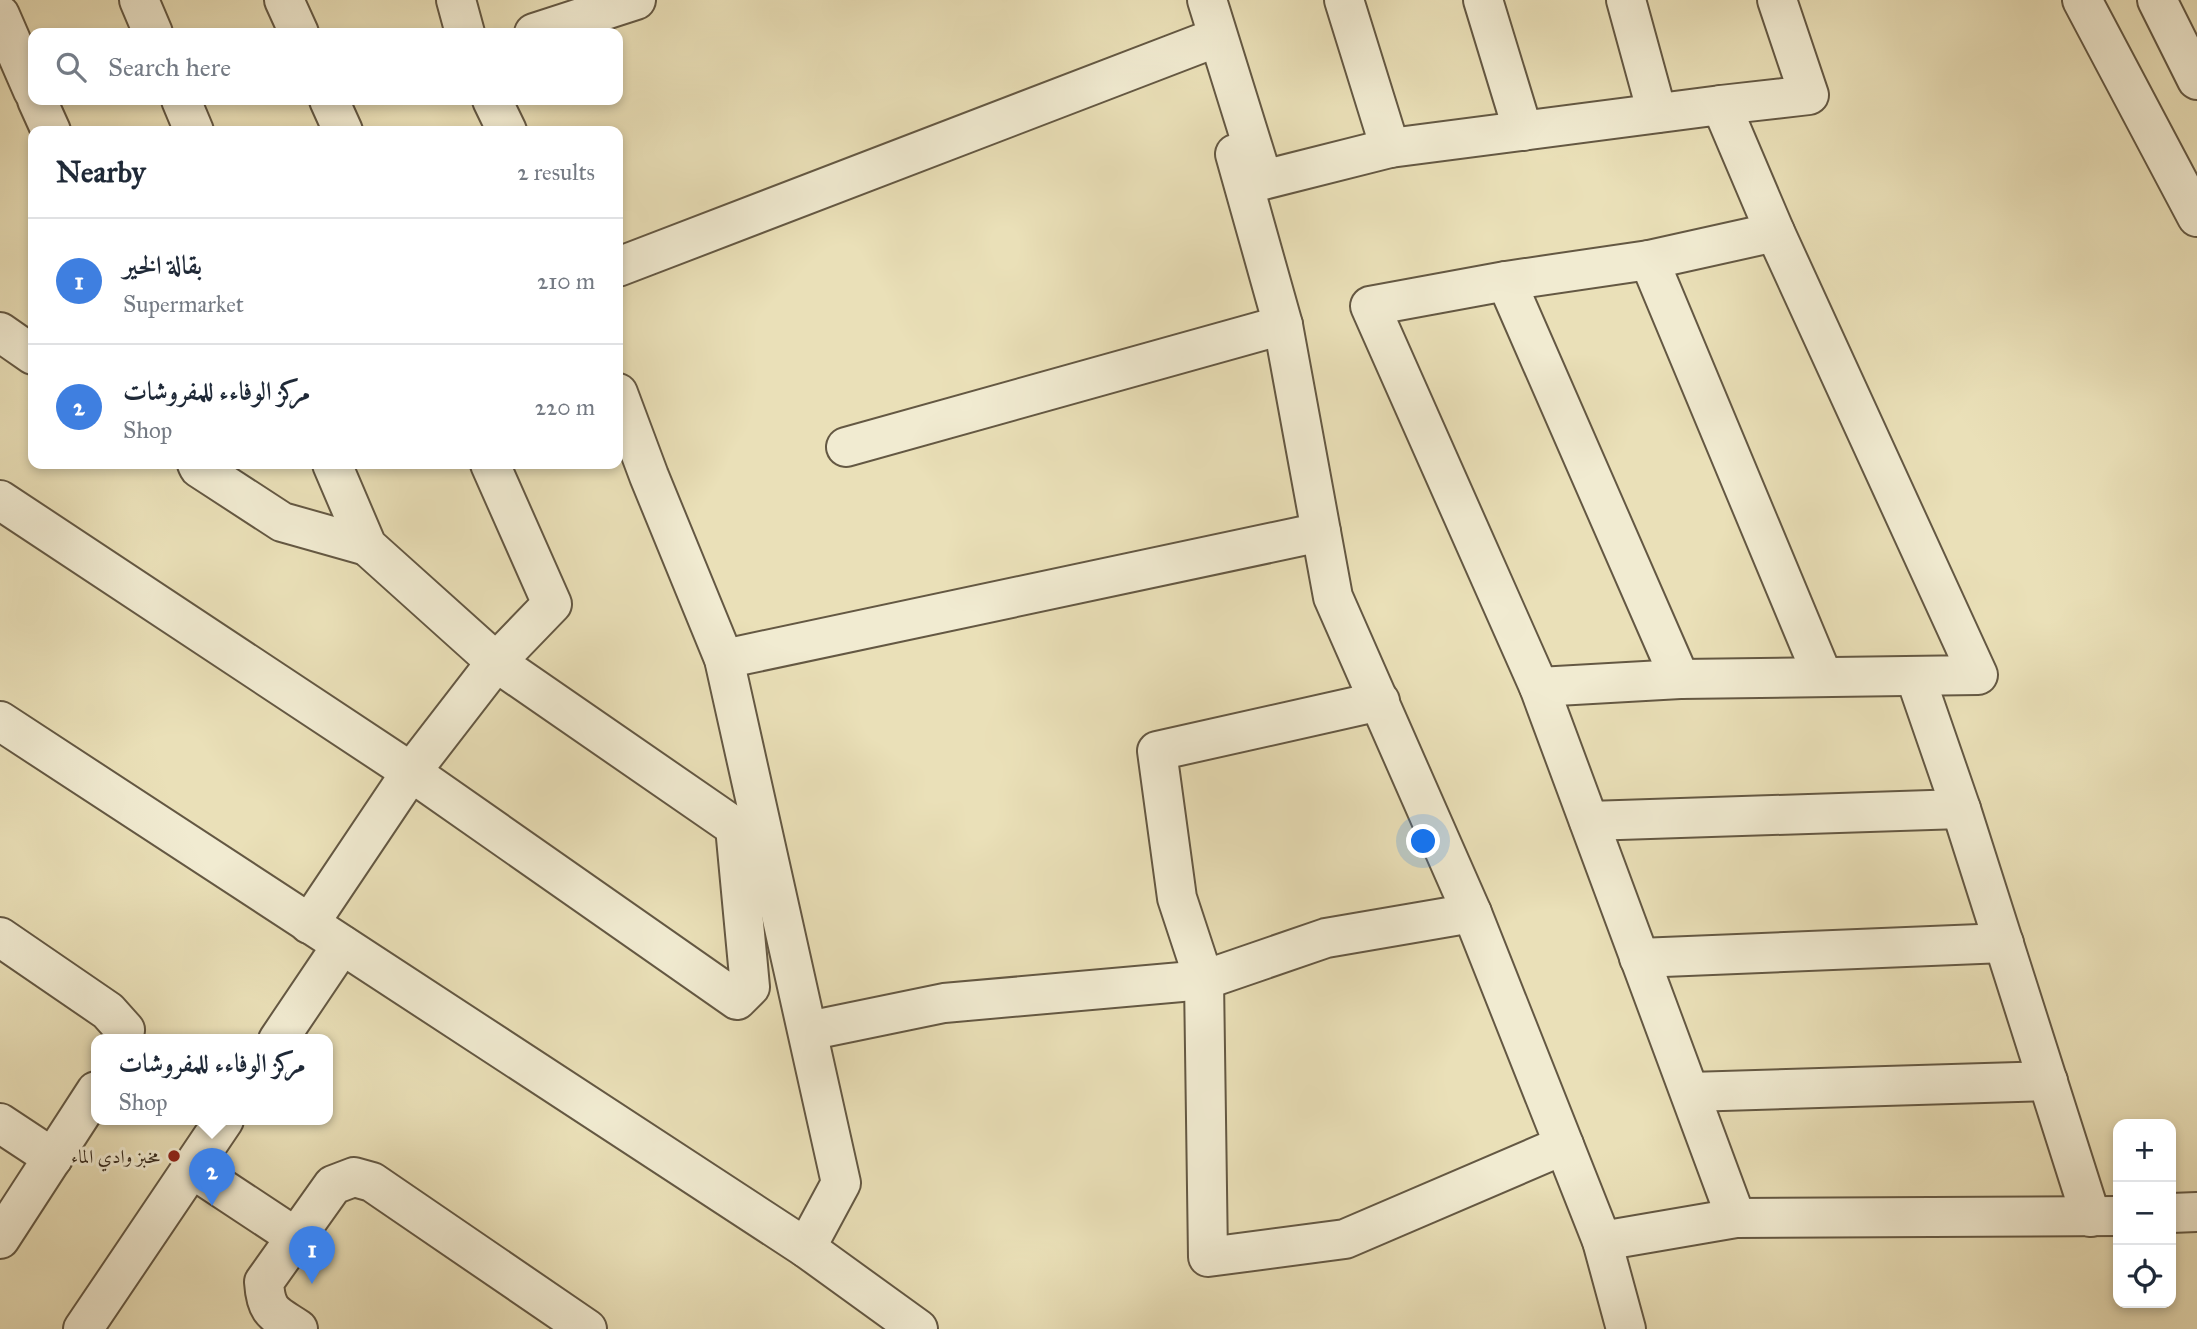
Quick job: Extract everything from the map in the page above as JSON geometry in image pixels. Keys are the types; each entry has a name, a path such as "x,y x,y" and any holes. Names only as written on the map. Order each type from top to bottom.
{"street":[{"path":"139,0 151,28"},
{"path":"284,0 297,28"},
{"path":"456,0 464,28"},
{"path":"549,28 636,0"},
{"path":"1189,0 1283,325 1333,597 1472,913 1602,1241 1626,1329"},
{"path":"1206,0 1263,180 1390,148 1809,95 1777,0"},
{"path":"1344,0 1390,148"},
{"path":"1483,0 1523,131"},
{"path":"1626,0 1657,113"},
{"path":"2082,0 2197,217"},
{"path":"2157,0 2197,80"},
{"path":"0,15 28,79"},
{"path":"623,265 1202,43"},
{"path":"39,105 49,126"},
{"path":"183,105 192,126"},
{"path":"331,105 341,126"},
{"path":"494,105 505,126"},
{"path":"1539,687 1680,679 1978,675 1775,232 1721,105"},
{"path":"1736,1218 1539,687 1370,306 1506,281 1649,260 1775,232"},
{"path":"1649,260 1823,677"},
{"path":"1506,281 1680,679"},
{"path":"846,447 1283,325"},
{"path":"0,332 28,352"},
{"path":"623,406 724,659 808,1031 841,1183 806,1248"},
{"path":"203,469 282,522 367,546"},
{"path":"0,500 411,772 737,1000 750,987 735,827 496,662 367,546 334,469"},
{"path":"309,924 411,772 496,662 552,604 492,469"},
{"path":"724,659 1321,532"},
{"path":"1602,1241 1736,1218 2105,1216 2048,1081 1961,808 1915,676"},
{"path":"1380,701 1157,751 1177,898 1204,980 1208,1256 1345,1239 1564,1144"},
{"path":"0,721 806,1248 918,1329"},
{"path":"1589,821 1961,808"},
{"path":"808,1031 944,1003 1204,980 1326,938 1472,913"},
{"path":"0,937 108,1011 125,1030 124,1034"},
{"path":"1639,958 2004,943"},
{"path":"282,1034 342,945"},
{"path":"1689,1092 2048,1081"},
{"path":"0,1239 91,1099"},
{"path":"0,1123 53,1158"},
{"path":"83,1329 221,1125"},
{"path":"191,1168 297,1238"},
{"path":"298,1329 272,1312 265,1301 264,1282 333,1185 354,1177 372,1182 587,1329"},
{"path":"2176,1213 2197,1212"}],"place":[{"name":"مخبز وادي الماء","path":"174,1156"},
{"name":"مركز الوفاءء للمفروشات","path":"212,1206"},
{"name":"بقالة الخير","path":"312,1284"}]}
